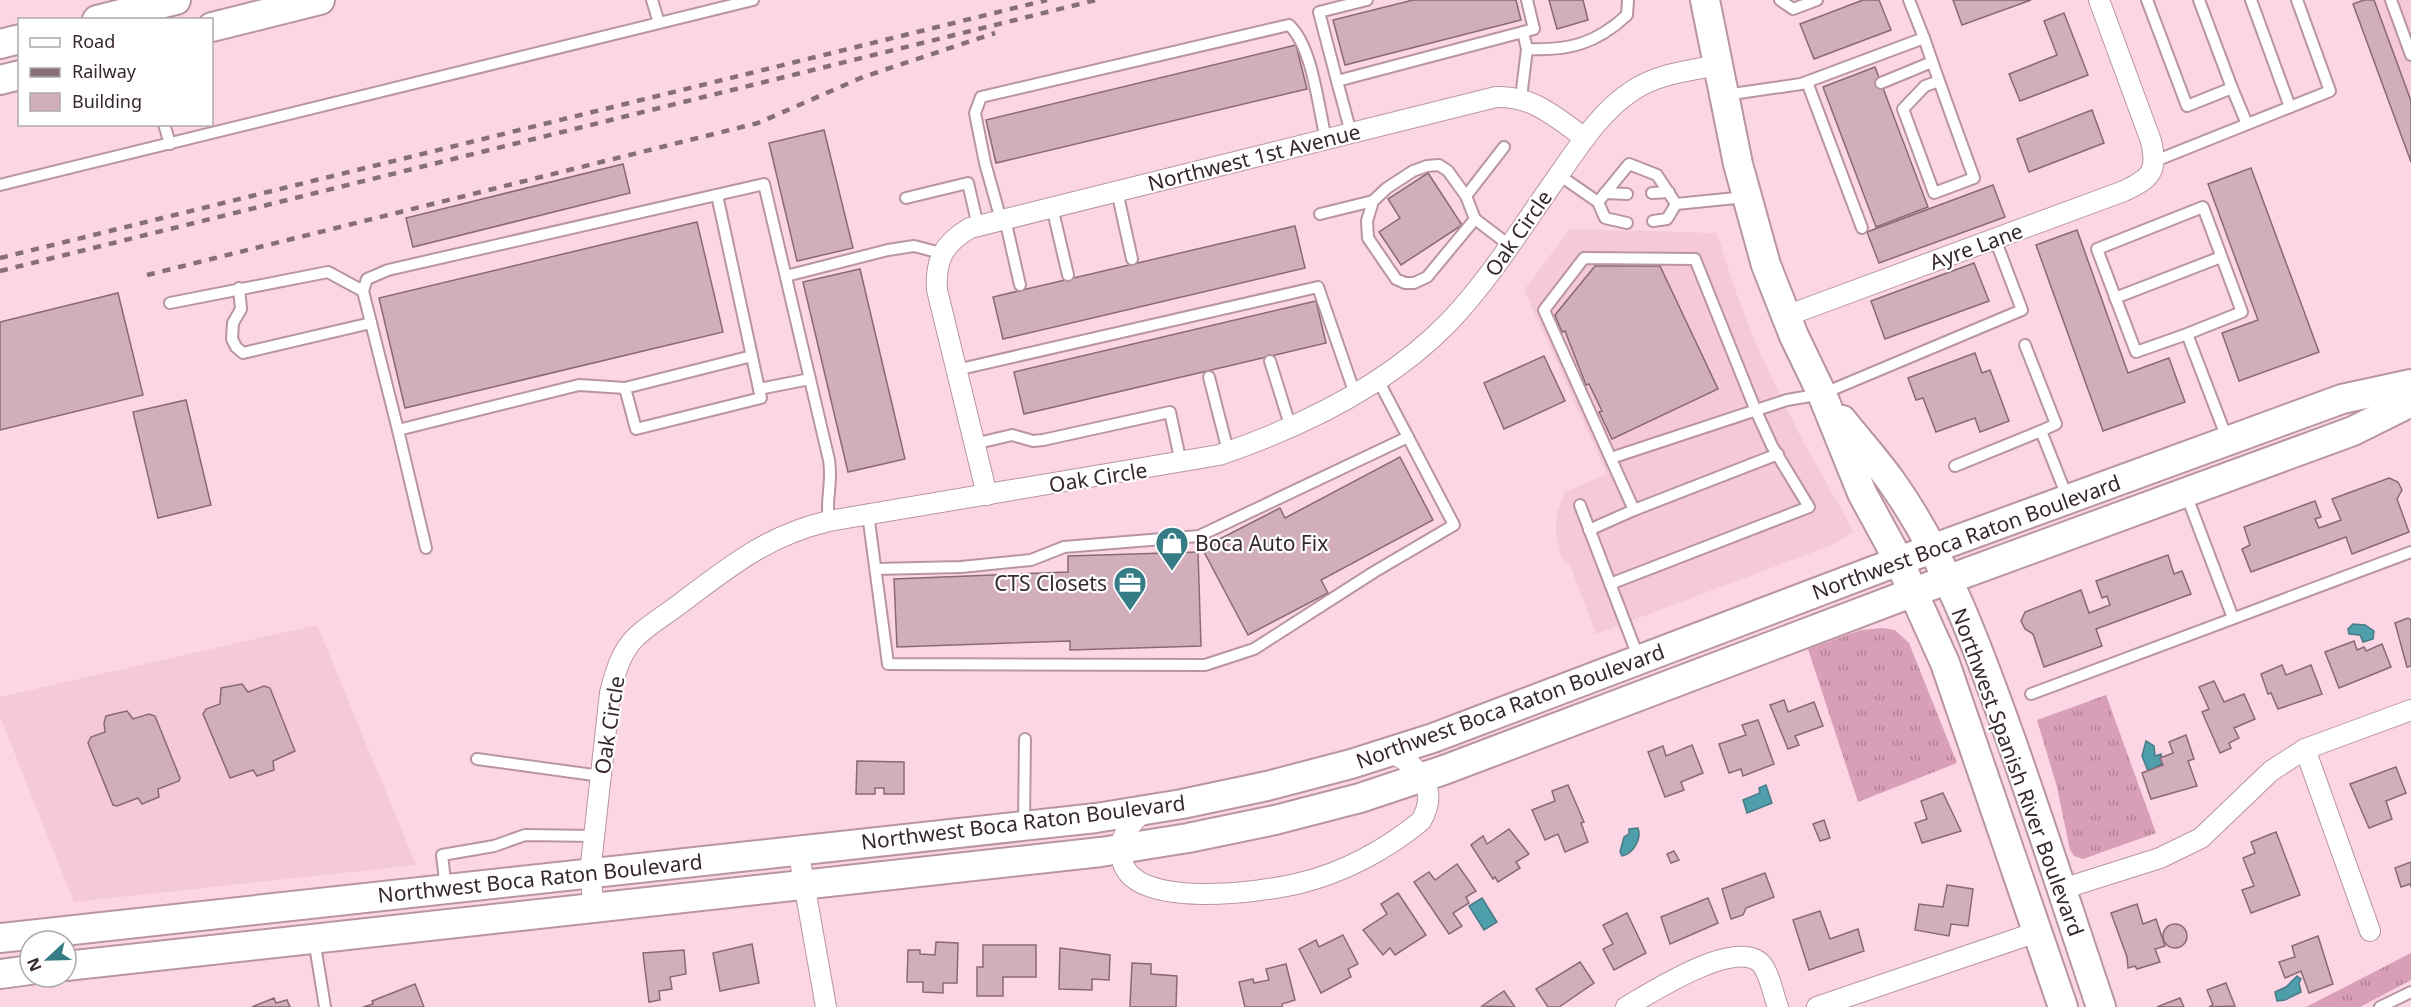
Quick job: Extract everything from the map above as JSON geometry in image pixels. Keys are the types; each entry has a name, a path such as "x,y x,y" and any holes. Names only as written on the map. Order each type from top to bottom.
{"street":[{"path":"103,18 176,0"},
{"path":"213,27 320,0"},
{"name":"Northwest Spanish River Boulevard","path":"1706,0 1746,197 1766,265 1862,493 1914,592 1958,697 2063,1007"},
{"path":"2099,0 2148,130 2155,161"},
{"path":"0,44 18,40"},
{"name":"Oak Circle","path":"594,908 590,873 615,673 624,653 637,636 756,549 791,532 829,521 1181,463 1228,452 1355,393 1378,380 1416,352 1448,323 1477,290 1585,138 1617,103 1635,89 1675,74 1719,65"},
{"path":"0,80 18,76"},
{"name":"Northwest 1st Avenue","path":"938,262 953,237 978,226 1496,97 1521,98 1533,102 1585,138"},
{"name":"Ayre Lane","path":"1786,316 2124,191 2150,174 2155,161"},
{"path":"938,262 936,290 987,495"},
{"name":"Northwest Boca Raton Boulevard","path":"0,939 1024,825 1145,810 1267,786 1389,752 1931,549 2342,399 2411,384"},
{"name":"Northwest Spanish River Boulevard","path":"1822,394 1891,481 1947,581 1988,675 2101,1007"},
{"name":"Northwest Boca Raton Boulevard","path":"78,965 1120,849 1275,820 1360,798 1424,777 1914,592 2353,431 2411,402"},
{"path":"2062,889 2160,858 2201,838 2271,771 2305,749 2411,710"},
{"path":"2305,749 2370,932"},
{"path":"1145,810 1122,836 1120,849 1125,869 1139,882 1155,889 1213,894 1300,883 1347,867 1421,821 1427,800 1424,777 1406,759 1389,752"},
{"path":"798,849 826,1007"},
{"path":"310,904 314,938"},
{"path":"1817,1007 2037,932"},
{"path":"1626,1007 1702,966 1730,958 1748,957 1759,961 1764,969 1778,1007"},
{"path":"0,974 18,972"}],"lane":[{"path":"652,0 659,23"},
{"path":"0,185 753,0"},
{"path":"1351,133 1319,12 1367,0"},
{"path":"1337,81 1534,28 1527,0"},
{"path":"1527,49 1557,51 1594,38 1627,15 1628,0"},
{"path":"1781,0 1793,9 1817,0"},
{"path":"1909,0 1924,38 1974,178 1934,193 1903,109 1925,86 1939,81"},
{"path":"2147,0 2187,106 2232,88"},
{"path":"2199,0 2247,124"},
{"path":"2251,0 2290,107"},
{"path":"2155,161 2330,91 2297,0"},
{"path":"2391,0 2411,55"},
{"path":"1020,285 1003,219 985,163 975,113 981,97 1289,25 1298,33 1306,54 1326,139"},
{"path":"1521,98 1527,49 1523,32"},
{"path":"1725,95 1808,82 1924,38"},
{"path":"1881,83 1932,62"},
{"path":"1808,82 1824,105 1862,228"},
{"path":"165,126 170,144"},
{"path":"1466,196 1504,147"},
{"path":"1598,202 1629,164 1657,175 1676,204"},
{"path":"1320,214 1373,201 1387,188 1427,166 1439,165 1448,171 1466,196 1475,219 1509,245"},
{"path":"1559,175 1598,202 1605,218 1627,223"},
{"path":"906,198 968,183 978,226"},
{"path":"426,548 363,291 367,279 388,270 764,184 831,476 832,489 826,507 829,521"},
{"path":"1117,191 1132,259"},
{"path":"1605,192 1627,194"},
{"path":"1652,193 1669,192"},
{"path":"625,388 636,429 761,398 717,195"},
{"path":"1676,204 1746,197"},
{"path":"1373,201 1367,221 1368,238 1396,279 1405,283 1414,283 1427,277 1475,219"},
{"path":"1653,221 1667,219 1676,204"},
{"path":"1052,207 1068,275"},
{"path":"2203,207 2242,312 2136,352 2115,298 2097,249 2203,207"},
{"path":"1611,458 1787,400 1822,394 2022,310 1995,239"},
{"path":"786,276 888,250 914,246 938,262"},
{"path":"2115,298 2222,257"},
{"path":"1610,584 1809,507 1755,411 1695,259 1584,258 1545,310 1634,510"},
{"path":"170,303 328,272 363,291"},
{"path":"956,370 1318,287 1355,393"},
{"path":"239,288 241,309 233,323 232,339 243,353 371,323"},
{"path":"2187,334 2228,441"},
{"path":"1954,466 2056,424 2025,345"},
{"path":"398,430 579,385 625,388 752,356"},
{"path":"1270,361 1290,425"},
{"path":"1209,377 1228,452"},
{"path":"759,389 810,379"},
{"path":"868,514 888,664 1206,665 1254,650 1374,572 1454,525 1378,380"},
{"path":"974,444 1012,435 1033,441 1043,440 1170,412 1181,463"},
{"path":"2041,431 2068,500"},
{"path":"876,569 961,567 1031,560 1064,547 1199,536 1408,437"},
{"path":"1589,530 1778,454"},
{"path":"2186,493 2233,618"},
{"path":"1580,506 1639,659"},
{"path":"2031,694 2411,552"},
{"path":"1024,739 1024,825"},
{"path":"477,759 601,776"},
{"path":"446,889 442,855 494,846 525,835 594,836"},
{"path":"314,938 325,1007"},
{"path":"2380,1007 2411,992"}],"shaded area":[{"path":"2352,0 2411,0 2411,162"},
{"path":"1570,229 1717,233 1733,284 1758,349 1799,434 1854,532 1832,545 1596,634 1570,565 1561,556 1556,533 1557,514 1565,492 1607,474 1524,290"},
{"path":"317,625 416,865 74,902 0,716 0,697"}],"green space":[{"path":"1883,628 1895,630 1909,643 1957,763 1858,802 1808,649 1861,630"},
{"path":"2106,695 2156,833 2083,859 2074,856 2070,850 2057,787 2037,720"},
{"path":"2411,953 2411,980 2360,1007 2306,1007"}],"water":[{"path":"2353,624 2365,625 2374,631 2373,639 2363,642 2360,635 2349,634 2348,629"},
{"path":"2146,741 2154,746 2155,756 2161,754 2162,764 2148,771 2142,756"},
{"path":"1766,785 1772,803 1747,813 1743,800 1760,793 1759,788"},
{"path":"1638,828 1639,837 1636,845 1622,856 1620,852 1624,837 1629,834 1629,829"},
{"path":"1482,898 1497,922 1484,930 1469,906"},
{"path":"2297,976 2301,979 2299,983 2301,992 2285,1000 2277,1001 2275,992 2286,987"}],"building":[{"path":"1413,0 1516,0 1521,20 1345,65 1333,20"},
{"path":"1549,0 1583,0 1588,20 1557,29"},
{"path":"1863,0 1879,0 1891,30 1814,59 1800,24"},
{"path":"1953,0 2031,0 1962,25"},
{"path":"2364,0 2374,0 2411,101 2411,162 2353,4"},
{"path":"2064,13 2088,75 2020,101 2009,74 2057,55 2044,21"},
{"path":"1296,45 1307,89 996,163 986,120"},
{"path":"1875,67 1928,207 1876,227 1823,87"},
{"path":"2092,110 2104,143 2029,172 2017,139"},
{"path":"824,130 853,248 797,261 769,143"},
{"path":"623,164 630,193 413,247 406,218"},
{"path":"2251,168 2319,352 2239,381 2222,333 2258,320 2208,184"},
{"path":"1428,173 1462,225 1401,265 1379,232 1400,218 1388,199"},
{"path":"1993,185 2005,217 1879,263 1867,232"},
{"path":"697,222 723,332 405,408 379,298"},
{"path":"1295,226 1305,268 1003,339 993,297"},
{"path":"2077,230 2128,373 2169,358 2185,402 2103,431 2036,245"},
{"path":"1974,263 1989,301 1885,339 1871,301"},
{"path":"1595,266 1660,266 1718,389 1612,439 1599,412 1602,411 1589,384 1586,385 1565,331 1562,332 1555,315"},
{"path":"860,269 905,459 848,472 803,282"},
{"path":"118,293 143,395 0,430 0,322"},
{"path":"1316,301 1326,343 1024,414 1014,372"},
{"path":"1975,353 1982,373 1990,370 2009,421 1980,432 1975,418 1936,432 1923,398 1916,400 1908,378"},
{"path":"1544,356 1565,401 1504,429 1484,383"},
{"path":"186,400 211,505 158,518 133,412"},
{"path":"1400,457 1433,520 1321,580 1328,593 1248,635 1202,548 1280,508 1285,518"},
{"path":"2389,478 2398,482 2402,490 2397,499 2409,532 2352,554 2346,537 2251,572 2242,549 2250,545 2244,527 2315,501 2321,517 2315,519 2319,528 2341,520 2332,499"},
{"path":"1198,552 1201,646 1070,650 1070,641 897,647 894,579 1068,572 1068,556"},
{"path":"2168,555 2174,574 2182,571 2191,594 2096,629 2102,646 2044,667 2033,634 2025,629 2021,621 2025,612 2081,590 2089,613 2110,605 2107,596 2102,598 2096,581"},
{"path":"2408,618 2411,620 2411,666 2407,667 2395,623"},
{"path":"2354,641 2357,650 2364,647 2366,651 2382,644 2391,667 2339,688 2325,652"},
{"path":"2282,665 2286,675 2311,665 2322,694 2278,709 2271,693 2268,694 2261,674"},
{"path":"2214,681 2224,702 2244,694 2255,719 2234,728 2239,738 2229,743 2231,748 2220,753 2202,712 2209,709 2199,687"},
{"path":"242,684 248,692 264,686 270,688 295,751 273,761 274,770 257,776 253,770 230,778 203,714 206,709 220,704 221,688"},
{"path":"1784,700 1788,712 1814,702 1823,726 1795,736 1799,745 1788,749 1770,705"},
{"path":"127,711 133,719 149,714 155,716 180,778 179,781 158,789 159,797 142,804 138,798 117,806 113,805 88,743 91,737 105,732 106,716"},
{"path":"1758,720 1774,764 1743,776 1741,769 1729,773 1719,744 1746,735 1742,725"},
{"path":"2186,735 2194,759 2188,761 2197,786 2151,799 2142,773 2163,765 2160,758 2173,753 2169,742"},
{"path":"1692,745 1703,773 1681,782 1684,790 1665,797 1648,752 1663,746 1666,756"},
{"path":"857,761 904,762 904,794 884,794 884,788 875,788 875,794 856,794"},
{"path":"2396,767 2406,793 2386,801 2392,819 2369,828 2350,784"},
{"path":"1568,785 1584,822 1581,823 1588,842 1565,852 1558,834 1545,840 1532,810 1555,801 1552,791"},
{"path":"1943,793 1961,831 1922,843 1915,823 1927,819 1921,801"},
{"path":"1824,820 1830,838 1820,841 1813,824"},
{"path":"1509,829 1529,854 1516,862 1520,868 1498,882 1495,877 1493,879 1471,845 1483,836 1487,844"},
{"path":"2276,832 2300,895 2251,913 2242,890 2254,886 2243,858 2255,853 2251,842"},
{"path":"1674,851 1679,860 1671,863 1667,854"},
{"path":"2411,862 2411,887 2410,884 2401,887 2395,868"},
{"path":"1457,864 1476,891 1466,897 1469,903 1453,913 1462,926 1449,934 1414,882 1429,872 1435,880"},
{"path":"1765,873 1774,897 1746,908 1743,915 1731,919 1722,889"},
{"path":"1947,885 1973,889 1968,926 1951,924 1949,936 1915,930 1919,904 1943,907"},
{"path":"1398,893 1426,935 1395,955 1390,948 1383,955 1363,930 1387,914 1381,904"},
{"path":"1708,898 1718,923 1670,944 1661,917"},
{"path":"2137,904 2143,924 2156,919 2165,946 2155,949 2160,962 2137,969 2135,966 2128,968 2127,957 2111,913"},
{"path":"1820,911 1830,939 1858,929 1864,951 1809,970 1793,920"},
{"path":"1627,913 1646,953 1614,970 1603,949 1613,944 1603,925"},
{"path":"2175,924 2183,928 2187,936 2183,944 2175,948 2167,944 2163,936 2167,928"},
{"path":"1343,935 1358,964 1348,969 1351,977 1321,993 1299,949 1316,940 1319,947"},
{"path":"2318,936 2333,984 2309,993 2301,971 2285,978 2279,962 2295,957 2292,946"},
{"path":"936,942 958,943 957,983 943,983 943,993 923,992 923,982 907,982 908,950 920,950 920,954 935,955"},
{"path":"752,944 759,983 720,991 713,953"},
{"path":"983,945 1036,945 1036,977 1003,977 1003,996 977,996 977,967 983,967"},
{"path":"1060,948 1110,955 1109,980 1092,979 1092,990 1059,989"},
{"path":"684,950 686,974 670,977 672,989 659,991 660,1000 649,1002 643,953"},
{"path":"1580,962 1594,983 1559,1007 1548,1007 1536,989"},
{"path":"1132,963 1151,964 1151,974 1177,976 1176,1007 1130,1007"},
{"path":"1286,964 1295,1000 1282,1004 1282,1007 1245,1007 1239,982 1253,979 1254,983 1269,980 1266,969"},
{"path":"2226,983 2235,1006 2209,1007 2213,1005 2207,990"},
{"path":"415,984 424,1007 363,1007 373,1004 372,1001"},
{"path":"1504,991 1515,1007 1482,1006"},
{"path":"274,998 276,1003 287,1000 290,1007 252,1007"},
{"path":"2180,998 2184,1007 2157,1007"}],"railway":[{"path":"0,258 1047,0"},
{"path":"0,271 1096,0"},
{"path":"147,275 758,123 863,77 995,33"}],"place":[{"name":"Boca Auto Fix","path":"1172,572"},
{"name":"CTS Closets","path":"1130,612"}]}
